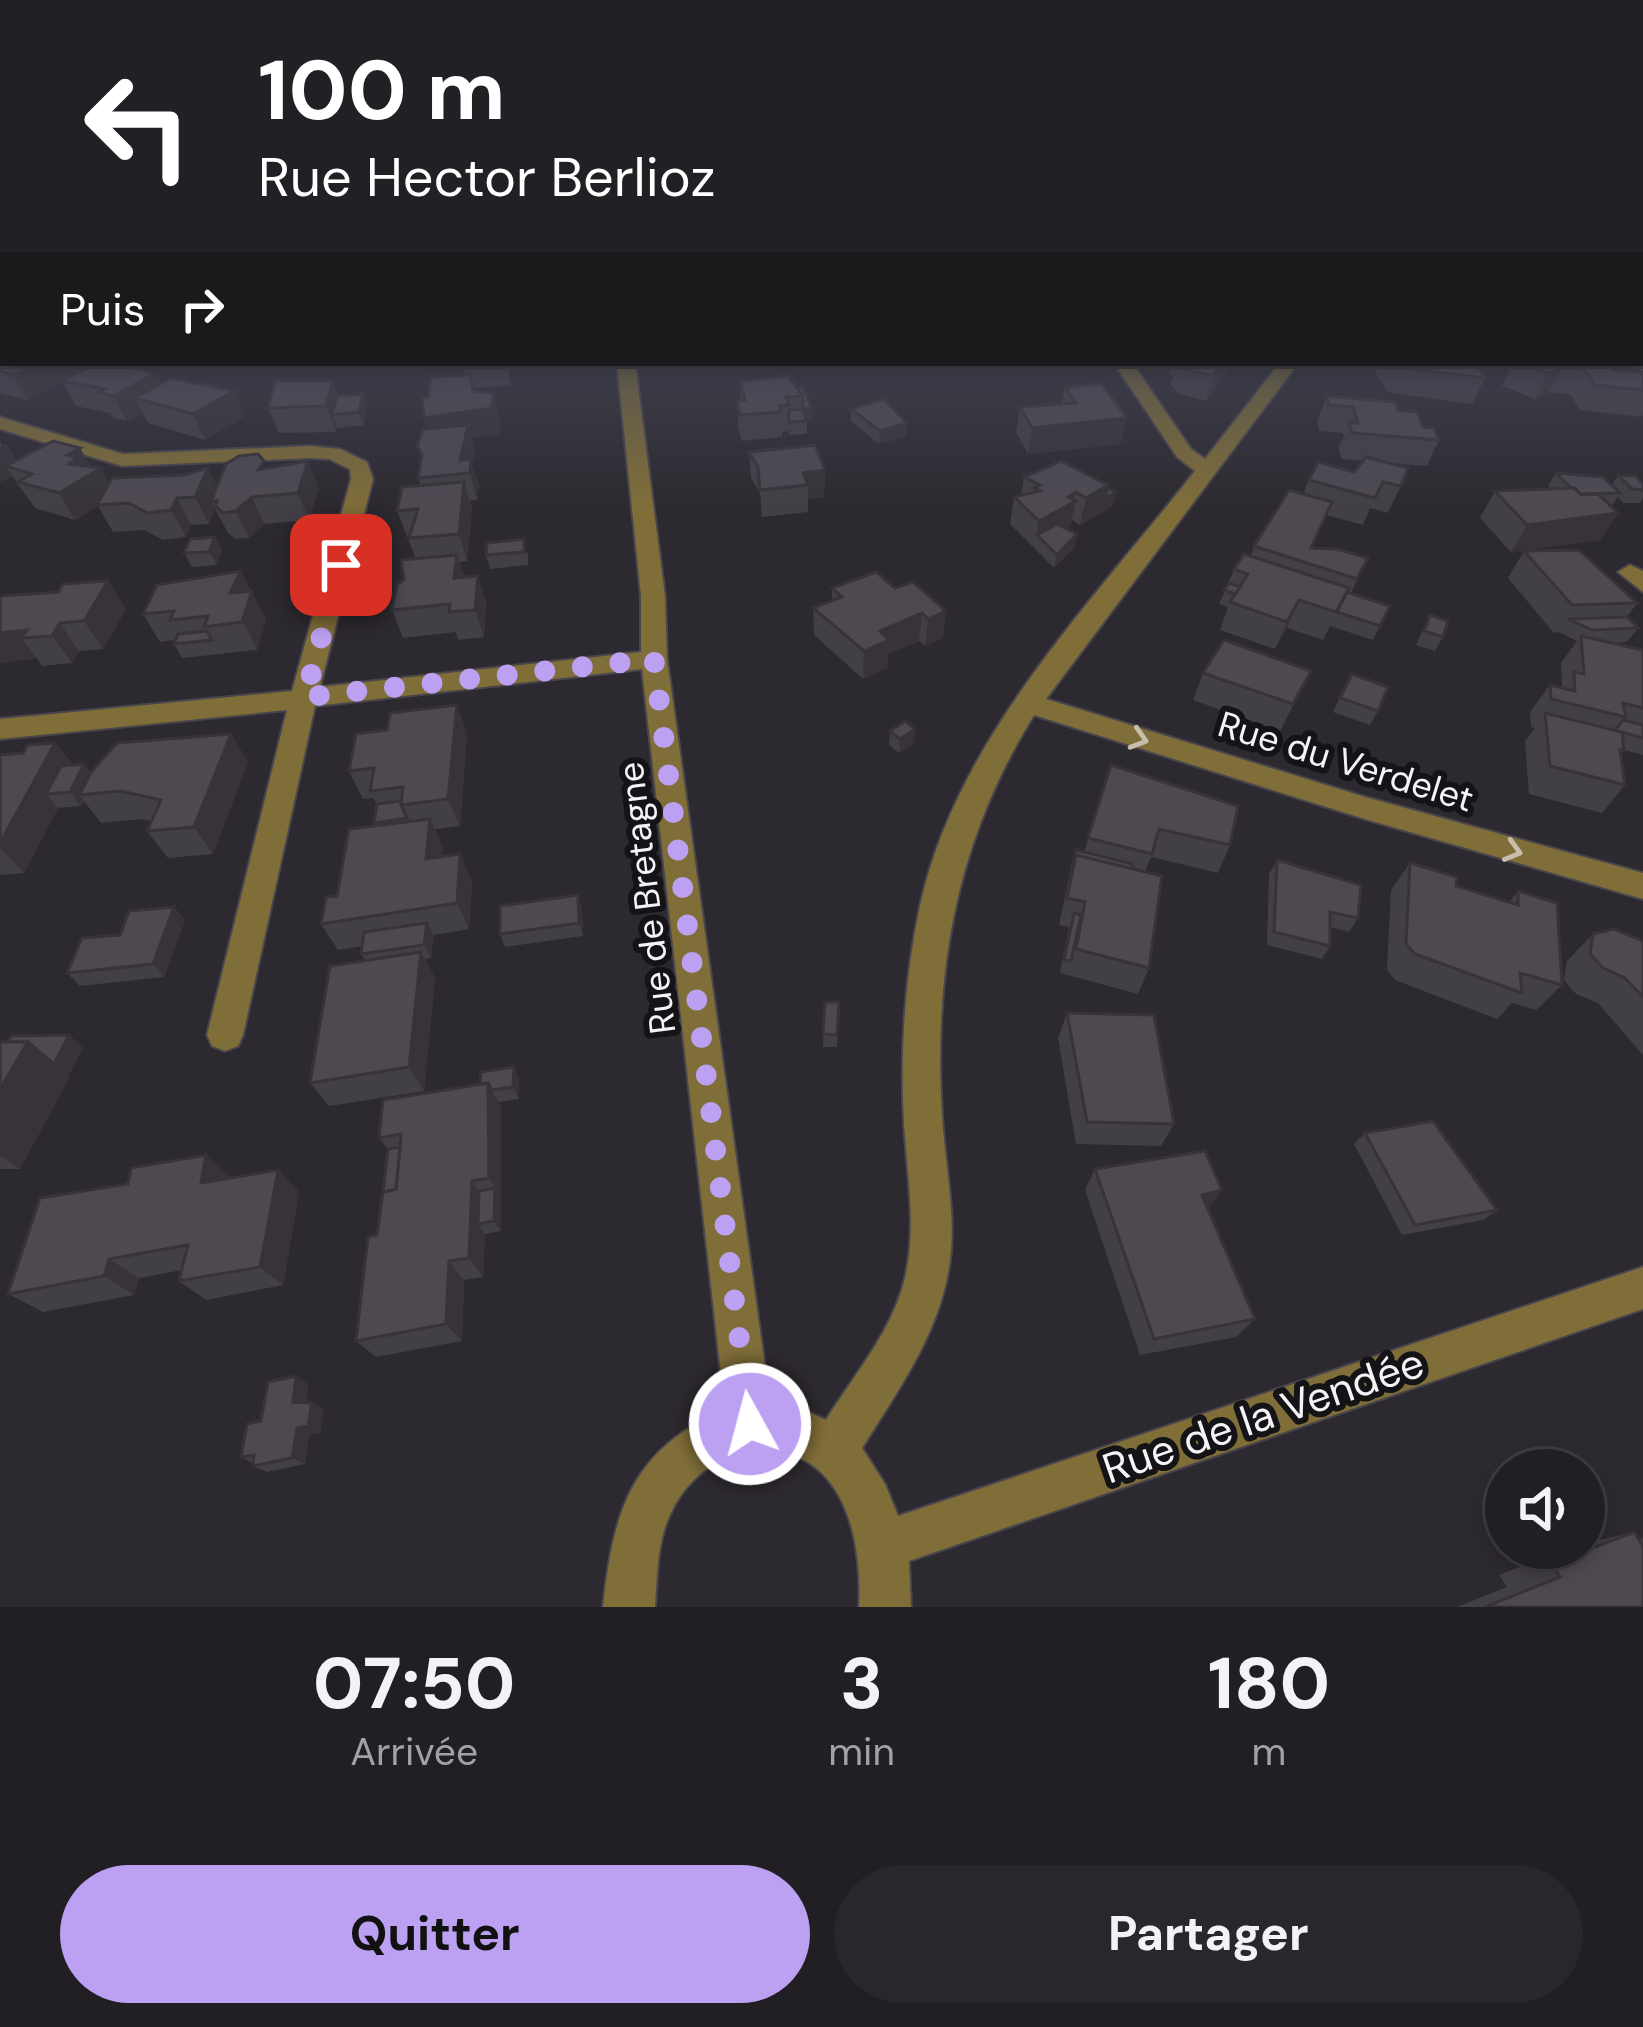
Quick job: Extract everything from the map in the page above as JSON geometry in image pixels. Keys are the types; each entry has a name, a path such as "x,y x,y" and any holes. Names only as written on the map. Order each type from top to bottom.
{"street":[{"name":"Rue de Bretagne","path":"626,366 652,596 654,659 750,1424"},
{"path":"1125,366 1184,453 1209,472"},
{"path":"834,1450 921,1299 932,1234 920,1049 932,917 944,866 970,800 1028,703 1287,366"},
{"path":"0,423 122,460 310,452 333,453 360,466 362,479 225,1035"},
{"path":"0,729 654,659"},
{"name":"Rue du Verdelet","path":"1028,703 1408,821 1643,886"},
{"name":"Rue de la Vendée","path":"884,1545 1643,1288"},
{"path":"629,1607 636,1540 661,1482 702,1442 750,1424 795,1427 834,1450 857,1476 874,1508 884,1545 885,1607"}],"building":[{"path":"0,366 30,366 13,375 0,371"},
{"path":"91,366 126,366 156,373 113,396 99,392 105,389 62,381"},
{"path":"1183,366 1220,366 1213,376"},
{"path":"1479,366 1485,378 1398,367"},
{"path":"1528,366 1611,366 1643,373 1643,390 1595,385 1584,369 1562,367 1548,374"},
{"path":"470,375 473,391 493,393 492,408 424,418 422,397 428,397 431,377"},
{"path":"788,376 803,396 786,397 789,405 780,406 781,412 740,415 737,401 745,400 740,381"},
{"path":"171,378 234,391 193,414 135,398"},
{"path":"275,380 333,381 326,406 268,408"},
{"path":"1102,384 1127,418 1032,428 1020,407 1076,403 1065,387"},
{"path":"803,387 812,408 803,409 797,388"},
{"path":"363,394 359,412 332,415 337,396"},
{"path":"1327,396 1395,402 1398,410 1417,412 1423,427 1434,428 1439,440 1352,433 1349,423 1358,423 1353,407 1329,405"},
{"path":"884,399 907,423 880,431 851,409"},
{"path":"803,409 807,421 789,422 789,410"},
{"path":"468,425 460,460 471,459 470,473 418,478 422,455 417,446 423,429"},
{"path":"53,441 80,448 67,455 78,458 69,464 101,468 59,493 18,482 32,474 6,466"},
{"path":"815,445 825,470 803,473 808,485 760,490 758,467 749,452"},
{"path":"258,454 264,461 258,470 308,461 298,493 252,497 236,511 223,513 215,506 217,501 211,501 226,464 239,456"},
{"path":"1366,457 1408,468 1401,486 1383,482 1375,498 1309,480 1318,462 1354,472"},
{"path":"1061,461 1108,485 1086,498 1076,492 1068,497 1076,501 1039,521 1014,497 1040,491 1034,488 1040,485 1024,477"},
{"path":"208,468 195,497 177,498 171,510 147,513 129,503 97,505 112,478 184,475"},
{"path":"1556,473 1603,477 1620,493 1581,494"},
{"path":"1618,475 1636,476 1643,490 1632,489"},
{"path":"464,482 459,534 409,538 418,509 397,511 402,487"},
{"path":"1574,488 1581,495 1598,494 1618,513 1527,525 1495,491"},
{"path":"1289,490 1332,502 1311,548 1368,558 1357,579 1254,546"},
{"path":"1057,524 1077,534 1057,555 1037,535"},
{"path":"215,537 209,552 184,553 190,539"},
{"path":"524,539 524,552 486,555 487,543"},
{"path":"1579,550 1637,603 1572,605 1524,551"},
{"path":"1244,554 1349,588 1336,612 1299,600 1287,622 1230,602 1248,574 1234,569"},
{"path":"457,555 454,578 478,576 475,610 449,612 450,604 392,610 397,584 404,580 401,560"},
{"path":"241,571 230,593 252,591 242,622 204,627 208,616 170,620 174,611 143,614 157,585"},
{"path":"876,572 895,588 913,582 946,611 928,619 922,613 880,631 889,640 864,651 813,608 842,597 832,588"},
{"path":"108,581 84,621 60,623 52,636 21,638 27,630 0,633 0,596 58,592 63,584"},
{"path":"1229,583 1240,587 1235,594 1224,590"},
{"path":"1347,592 1390,606 1380,626 1337,612"},
{"path":"1430,615 1448,621 1443,637 1424,631"},
{"path":"1627,617 1638,628 1592,630 1568,619"},
{"path":"207,631 212,640 174,644 178,634"},
{"path":"1581,636 1643,650 1643,708 1623,703 1626,717 1551,699 1550,685 1575,691 1574,672 1584,674"},
{"path":"1224,640 1311,671 1293,704 1203,673"},
{"path":"1352,674 1388,687 1378,711 1340,698"},
{"path":"457,705 448,799 401,805 403,787 370,791 374,768 349,771 356,734 387,730 390,713"},
{"path":"1545,713 1622,732 1625,785 1550,766"},
{"path":"1623,720 1643,725 1643,738 1615,730"},
{"path":"905,721 915,729 900,739 890,731"},
{"path":"231,734 194,827 147,831 161,800 121,791 79,795 92,771 117,743"},
{"path":"55,743 0,843 0,755 23,753 28,745"},
{"path":"84,764 70,792 46,794 61,766"},
{"path":"1111,765 1238,806 1230,845 1159,829 1152,854 1088,838"},
{"path":"401,801 407,818 374,823 377,804"},
{"path":"430,819 426,859 460,854 457,903 321,924 326,897 337,896 349,829"},
{"path":"1076,850 1132,864 1132,869 1076,855 1072,868"},
{"path":"1076,855 1162,876 1149,968 1076,949 1085,902 1067,898"},
{"path":"1277,860 1361,885 1358,918 1330,912 1330,946 1274,932"},
{"path":"1410,863 1457,877 1456,886 1518,905 1518,891 1557,903 1562,985 1520,973 1522,993 1415,954 1406,944"},
{"path":"578,895 579,923 500,934 500,906"},
{"path":"174,907 153,964 67,973 82,938 120,935 129,911"},
{"path":"1074,913 1081,915 1071,961 1064,960"},
{"path":"427,923 424,945 361,954 364,932"},
{"path":"1614,929 1643,941 1643,997 1590,954 1593,934"},
{"path":"421,952 409,1067 310,1083 330,966"},
{"path":"825,1002 839,1002 837,1035 823,1034"},
{"path":"1067,1013 1154,1015 1174,1124 1087,1122"},
{"path":"69,1035 54,1064 28,1042 8,1042 11,1036"},
{"path":"0,1042 28,1042 0,1089"},
{"path":"514,1067 513,1087 492,1090 488,1083 480,1084 481,1072"},
{"path":"488,1083 489,1178 472,1181 469,1258 449,1261 446,1324 356,1341 368,1237 377,1235 383,1192 396,1189 401,1134 379,1138 383,1100"},
{"path":"1433,1121 1497,1210 1415,1225 1365,1133"},
{"path":"400,1147 396,1189 383,1192 388,1149"},
{"path":"1205,1151 1222,1190 1202,1195 1255,1319 1154,1339 1095,1169"},
{"path":"206,1155 201,1183 278,1170 260,1267 179,1281 188,1245 109,1259 104,1276 8,1294 40,1198 128,1184 131,1168"},
{"path":"495,1188 494,1221 478,1224 479,1191"},
{"path":"296,1376 293,1402 312,1403 308,1426 297,1428 292,1458 253,1466 254,1455 241,1457 247,1424 261,1421 268,1382"},
{"path":"1634,1532 1643,1546 1643,1607 1485,1607 1560,1577 1554,1569 1605,1569 1605,1543"}],"route":[{"path":"341,565 305,697 654,659 750,1424"}]}
